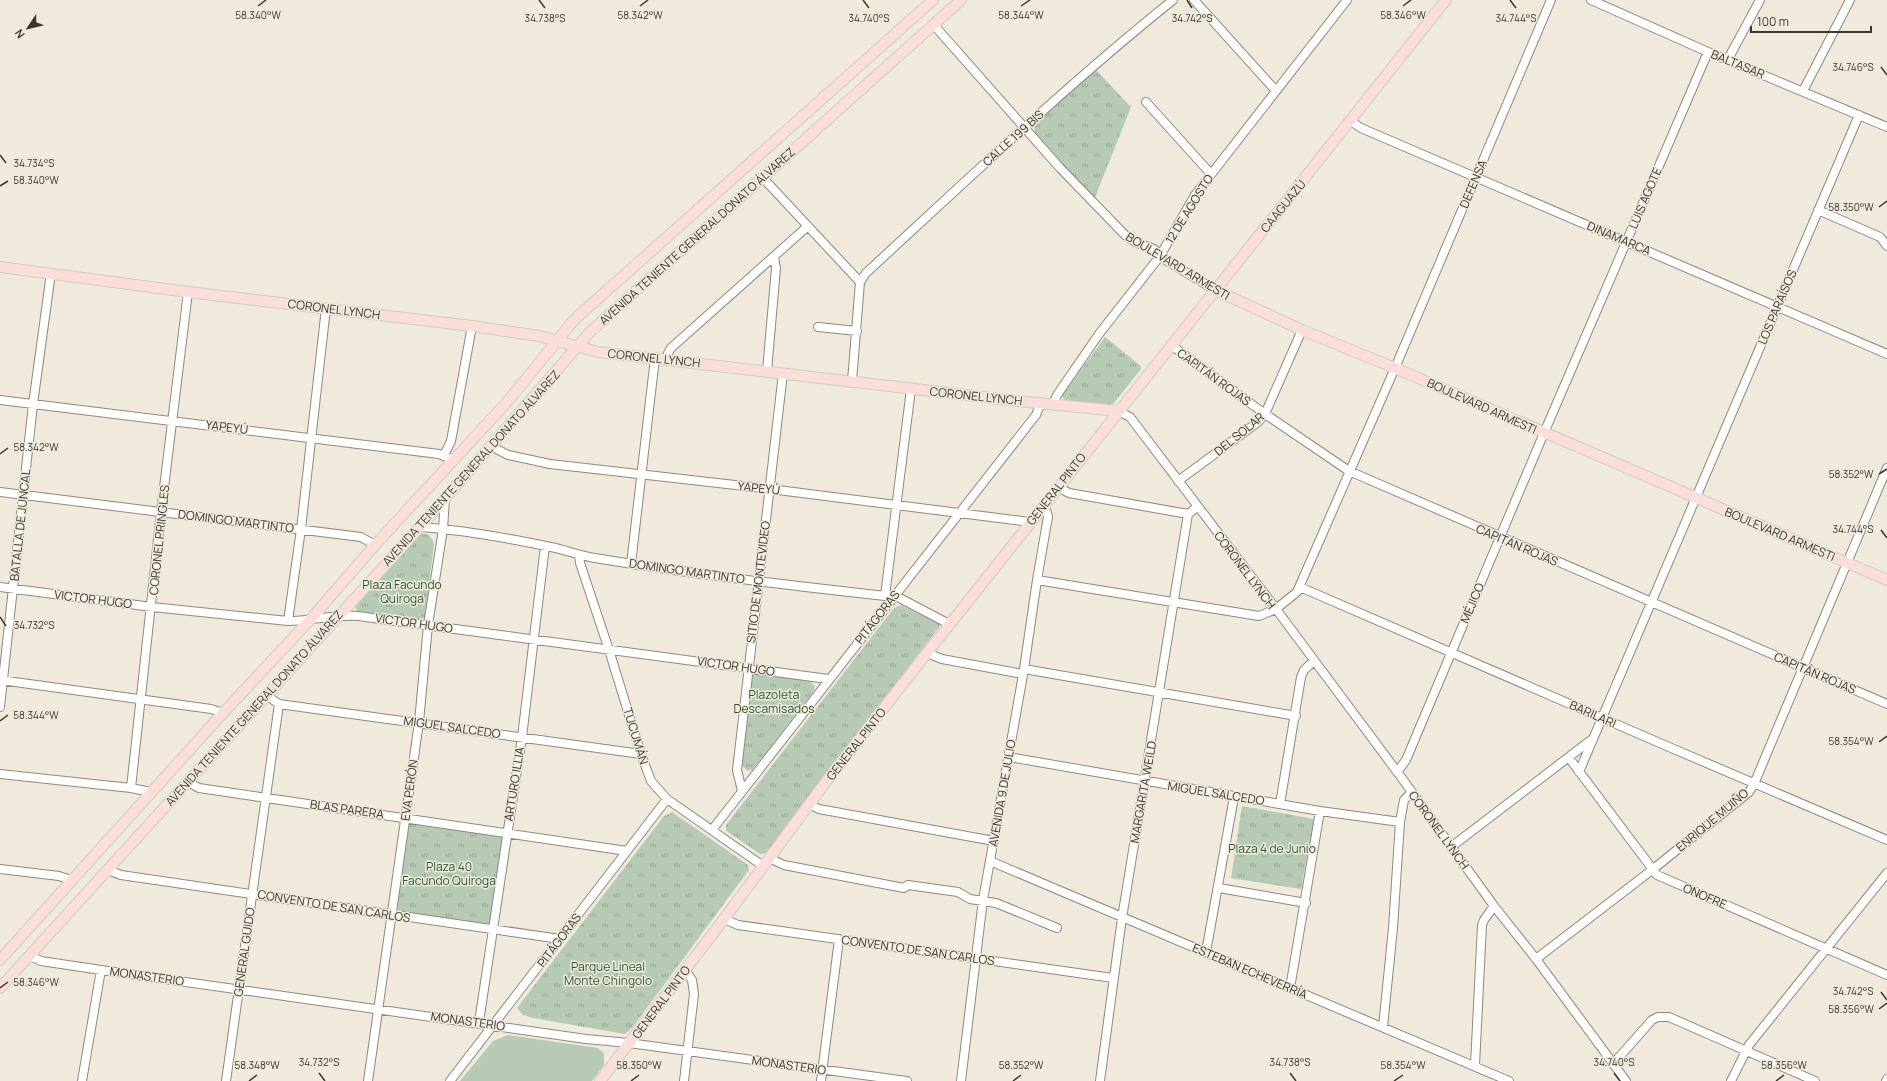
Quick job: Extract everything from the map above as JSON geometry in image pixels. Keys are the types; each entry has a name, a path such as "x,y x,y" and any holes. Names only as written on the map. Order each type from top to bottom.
{"main road":[{"name":"AVENIDA TENIENTE GENERAL DONATO ÁLVAREZ","path":"0,960 71,880 310,620 375,546 508,401 574,320 933,0"},
{"name":"AVENIDA TENIENTE GENERAL DONATO ÁLVAREZ","path":"0,988 338,615 420,527 577,346 603,319 961,0"},
{"name":"CAAGUAZÚ","path":"1118,411 1351,121 1446,0"},
{"name":"CORONEL LYNCH","path":"0,267 188,292 472,326 539,336 598,352 1118,411"},
{"name":"BOULEVARD ARMESTI","path":"1215,290 1302,330 1395,368 1887,580"},
{"name":"GENERAL PINTO","path":"600,1081 724,919 808,804 1118,411"}],"street":[{"name":"CALLE 199 BIS","path":"860,282 866,272 1024,128 1114,48 1173,0"},
{"path":"1194,0 1276,91"},
{"name":"12 DE AGOSTO","path":"1053,404 1092,344 1160,256 1195,195 1347,0"},
{"name":"DEFENSA","path":"1300,587 1395,368 1551,0"},
{"name":"BALTASAR","path":"1590,0 1600,2 1708,52 1728,59 1887,127"},
{"path":"1728,59 1760,0"},
{"path":"1803,91 1850,0"},
{"name":"BOULEVARD ARMESTI","path":"933,24 1094,205 1130,240 1154,249 1160,256 1215,290"},
{"name":"LUIS AGOTE","path":"1544,433 1708,52"},
{"path":"1146,102 1211,174"},
{"name":"LOS PARAÍSOS","path":"1579,772 1697,499 1777,306 1859,115"},
{"name":"DINAMARCA","path":"1351,121 1361,128 1887,354"},
{"path":"762,177 860,282 852,381"},
{"path":"1818,210 1884,236 1887,246"},
{"path":"668,360 668,353 671,348 808,226"},
{"path":"767,371 776,268 774,257"},
{"name":"BATALLA DE JUNCAL","path":"0,707 1,680 13,589 33,404 51,273"},
{"name":"CORONEL PRINGLES","path":"131,788 140,699 152,606 161,512 188,292"},
{"path":"288,621 301,529 326,308"},
{"path":"444,455 451,441 472,326"},
{"path":"818,326 857,331"},
{"name":"DEL SOLAR","path":"1178,481 1258,422 1265,414 1270,407 1302,330"},
{"name":"CAPITÁN ROJAS","path":"1170,345 1265,414 1349,472 1887,704"},
{"path":"631,564 640,475 655,358"},
{"name":"SITIO DE MONTEVIDEO","path":"742,791 737,770 783,373"},
{"path":"886,596 911,388"},
{"name":"YAPEYÚ","path":"0,400 311,437 444,455 454,460"},
{"name":"PITÁGORAS","path":"712,830 828,679 1036,415 1040,403"},
{"name":"CORONEL LYNCH","path":"1118,411 1130,417 1276,609 1494,906 1536,959 1626,1081"},
{"name":"MÉJICO","path":"1397,772 1406,760 1544,433"},
{"path":"451,441 454,445 463,449"},
{"name":"YAPEYÚ","path":"491,446 508,455 550,464 770,489 1030,522"},
{"name":"ENRIQUE MUIÑO","path":"1536,959 1652,870 1743,797 1754,784 1887,468"},
{"path":"1058,487 1069,493 1188,514 1197,507"},
{"name":"DOMINGO MARTINTO","path":"0,492 361,537 375,546"},
{"name":"EVA PERÓN","path":"368,1081 419,722 428,625 443,529 445,499"},
{"name":"AVENIDA 9 DE JULIO","path":"961,1081 983,900 1024,672 1037,580 1048,517 1047,512 1042,507"},
{"name":"MARGARITA WEILD","path":"1100,1081 1122,918 1188,514"},
{"name":"DOMINGO MARTINTO","path":"420,527 443,529 546,546 579,555 631,564 758,581 886,596 894,595"},
{"name":"ARTURO ILLIA","path":"479,1022 522,737 546,546"},
{"name":"TUCUMÁN","path":"579,555 580,563 651,781 668,800 712,830 766,862"},
{"path":"1037,580 1255,616 1264,615 1276,609 1294,595 1300,587"},
{"name":"VICTOR HUGO","path":"0,587 288,621 310,620 338,615 358,616 748,667 828,679"},
{"name":"BARILARI","path":"1300,587 1754,784 1887,840"},
{"path":"894,595 949,624"},
{"path":"926,653 942,659 1160,692 1296,716"},
{"path":"1280,804 1302,677 1304,670 1314,661"},
{"path":"1,680 211,709 223,713"},
{"name":"MIGUEL SALCEDO","path":"266,695 279,704 419,722 641,754"},
{"name":"GENERAL GUIDO","path":"226,1081 279,704"},
{"path":"1451,847 1594,738"},
{"name":"MIGUEL SALCEDO","path":"1009,758 1234,797 1400,822"},
{"name":"ONOFRE","path":"1569,758 1652,870 1663,878 1887,976"},
{"path":"0,774 131,788 151,792"},
{"name":"BLAS PARERA","path":"188,782 199,788 627,850"},
{"path":"1383,1027 1393,928 1400,822 1404,800 1411,793"},
{"path":"1206,952 1219,888 1234,797"},
{"name":"PITÁGORAS","path":"450,1081 627,850 668,800"},
{"path":"808,804 819,809 994,841"},
{"path":"1290,988 1306,903 1320,811"},
{"name":"ESTEBAN ECHEVERRÍA","path":"990,861 1509,1081"},
{"path":"766,862 904,888 908,885 958,892 970,899 996,903 1057,928"},
{"path":"0,868 59,876 71,880"},
{"name":"CONVENTO DE SAN CARLOS","path":"108,870 121,875 493,928 560,939"},
{"path":"1732,1081 1746,1051 1825,948 1887,873"},
{"path":"1219,888 1306,903"},
{"path":"1475,1066 1482,925 1494,906"},
{"name":"CONVENTO DE SAN CARLOS","path":"724,919 738,925 1113,978"},
{"path":"821,1081 839,939"},
{"name":"MONASTERIO","path":"30,956 40,961 101,970 479,1022 586,1039 629,1043 907,1081"},
{"path":"82,1081 101,970"},
{"path":"684,1081 689,1052 694,994 692,980 685,970"},
{"path":"1613,1064 1652,1020 1662,1016 1669,1017 1815,1081"}],"green space":[{"path":"1095,69 1131,107 1094,200 1035,134 1034,124"},
{"path":"1105,337 1141,366 1141,369 1113,404 1106,405 1064,400 1062,395"},
{"name":"Plaza Facundo Quiroga","path":"419,534 429,536 434,544 425,617 419,620 357,611 355,606 356,604"},
{"path":"901,605 939,624 939,627 767,853 760,854 726,831 726,825 894,608"},
{"name":"Plazoleta Descamisados","path":"752,672 809,679 815,687 813,692 752,770 748,771 741,765"},
{"name":"Plaza 4 de Junio","path":"1242,806 1314,819 1301,889 1231,878"},
{"name":"Parque Lineal Monte Chingolo","path":"672,812 748,865 749,870 632,1028 625,1034 523,1015 517,1008 664,816"},
{"name":"Plaza 40 Facundo Quiroga","path":"405,817 507,832 493,928 392,914"},
{"path":"508,1035 598,1048 604,1053 604,1065 592,1081 460,1081 493,1041"}]}
